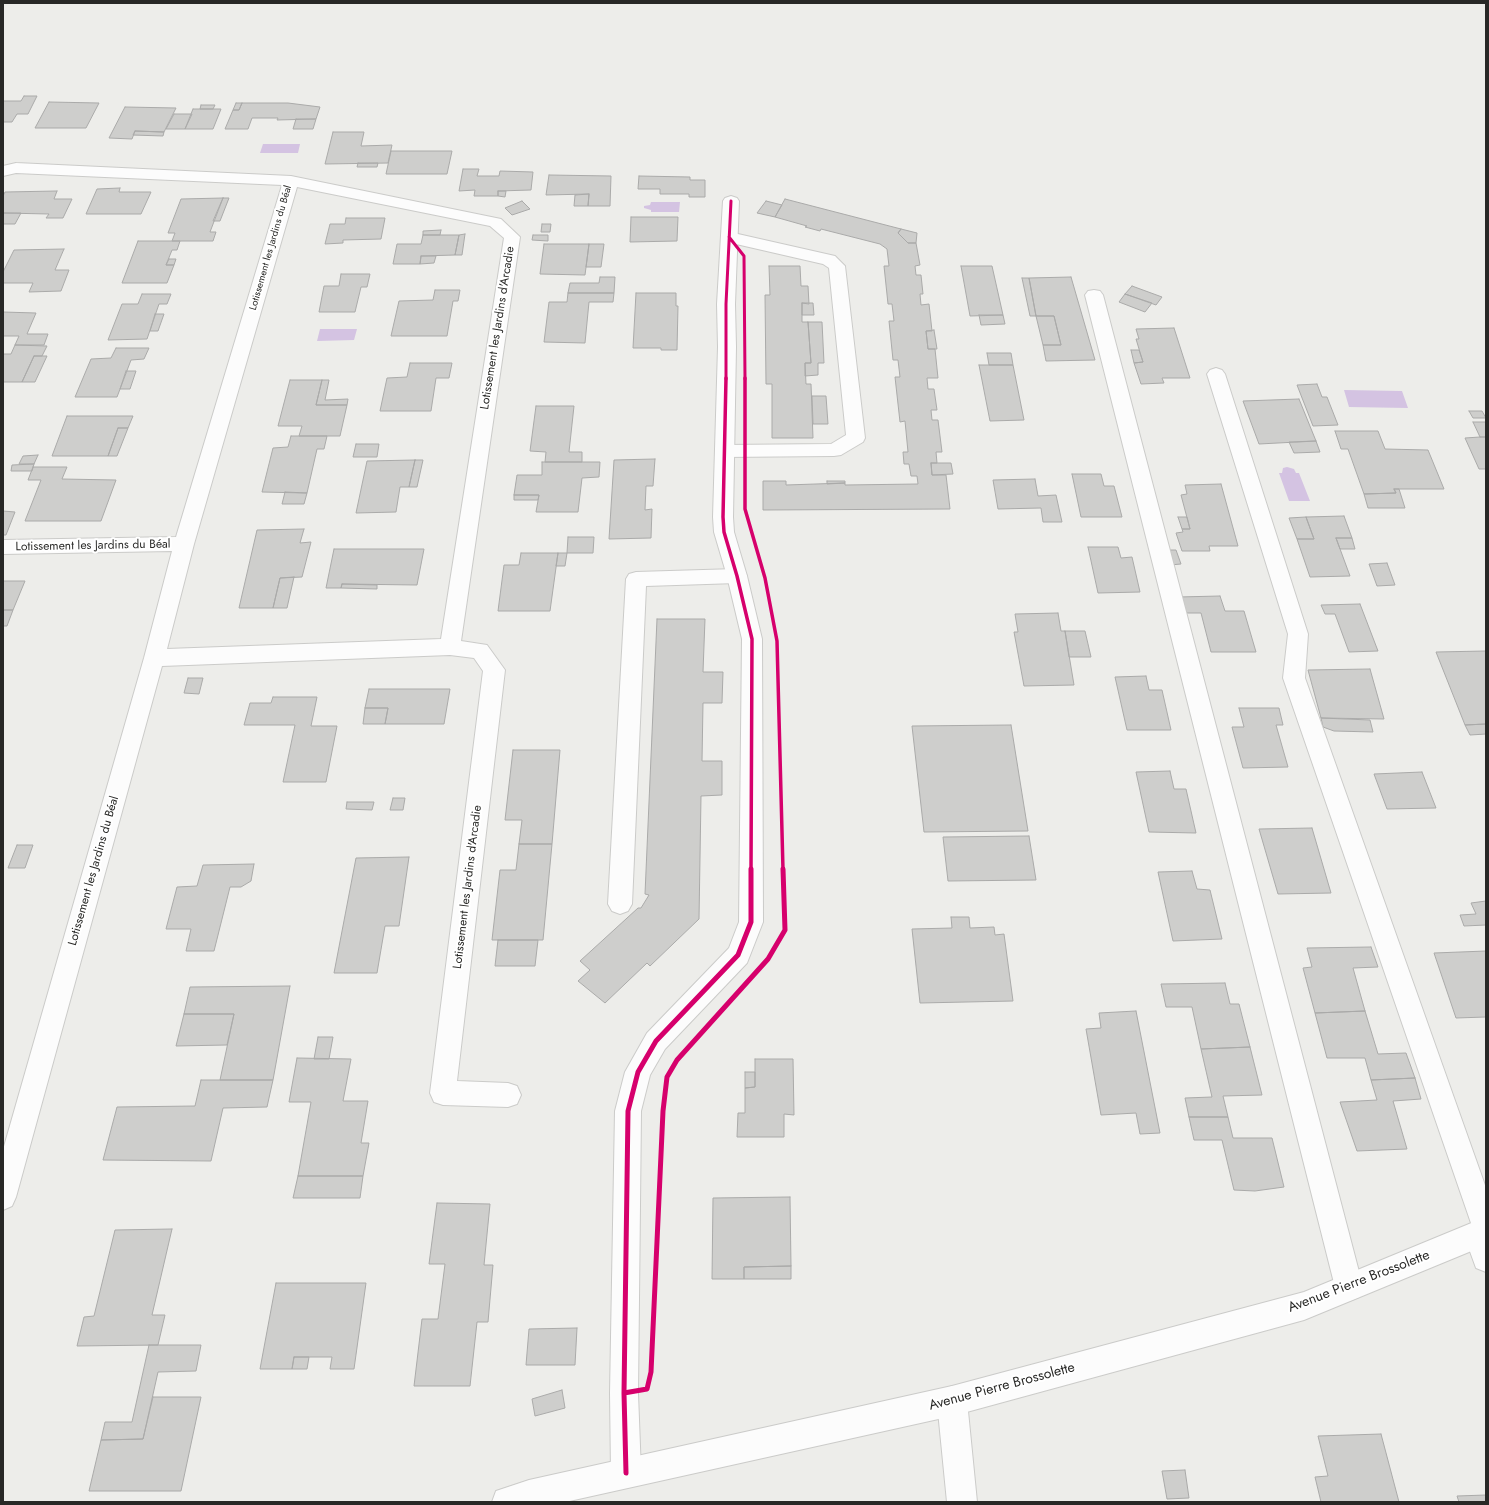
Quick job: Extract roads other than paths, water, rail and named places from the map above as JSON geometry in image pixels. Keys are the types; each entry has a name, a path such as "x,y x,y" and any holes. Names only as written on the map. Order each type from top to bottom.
{"street":[{"name":"Lotissement les Jardins du Béal","path":"3,171 16,168 291,181 184,544 154,658 3,1197"},
{"name":"Lotissement les Jardins d'Arcadie","path":"291,181 495,222 512,237 450,647"},
{"path":"626,1473 624,1400 628,1111 638,1072 656,1041 738,955 750,922 752,639 737,576 724,532 723,517 731,201"},
{"path":"724,451 834,450 856,438 836,266 829,260 729,237"},
{"path":"1094,295 1349,1287"},
{"path":"1216,374 1298,634 1294,678 1484,1238"},
{"name":"Lotissement les Jardins du Béal","path":"3,547 184,544"},
{"path":"620,904 636,579 737,576"},
{"name":"Lotissement les Jardins d'Arcadie","path":"154,658 450,647 480,651 494,670 443,1093 508,1095"},
{"name":"Avenue Pierre Brossolette","path":"522,1500 626,1473 952,1401 1304,1306 1349,1287 1484,1238"},
{"path":"952,1401 962,1502"}]}
